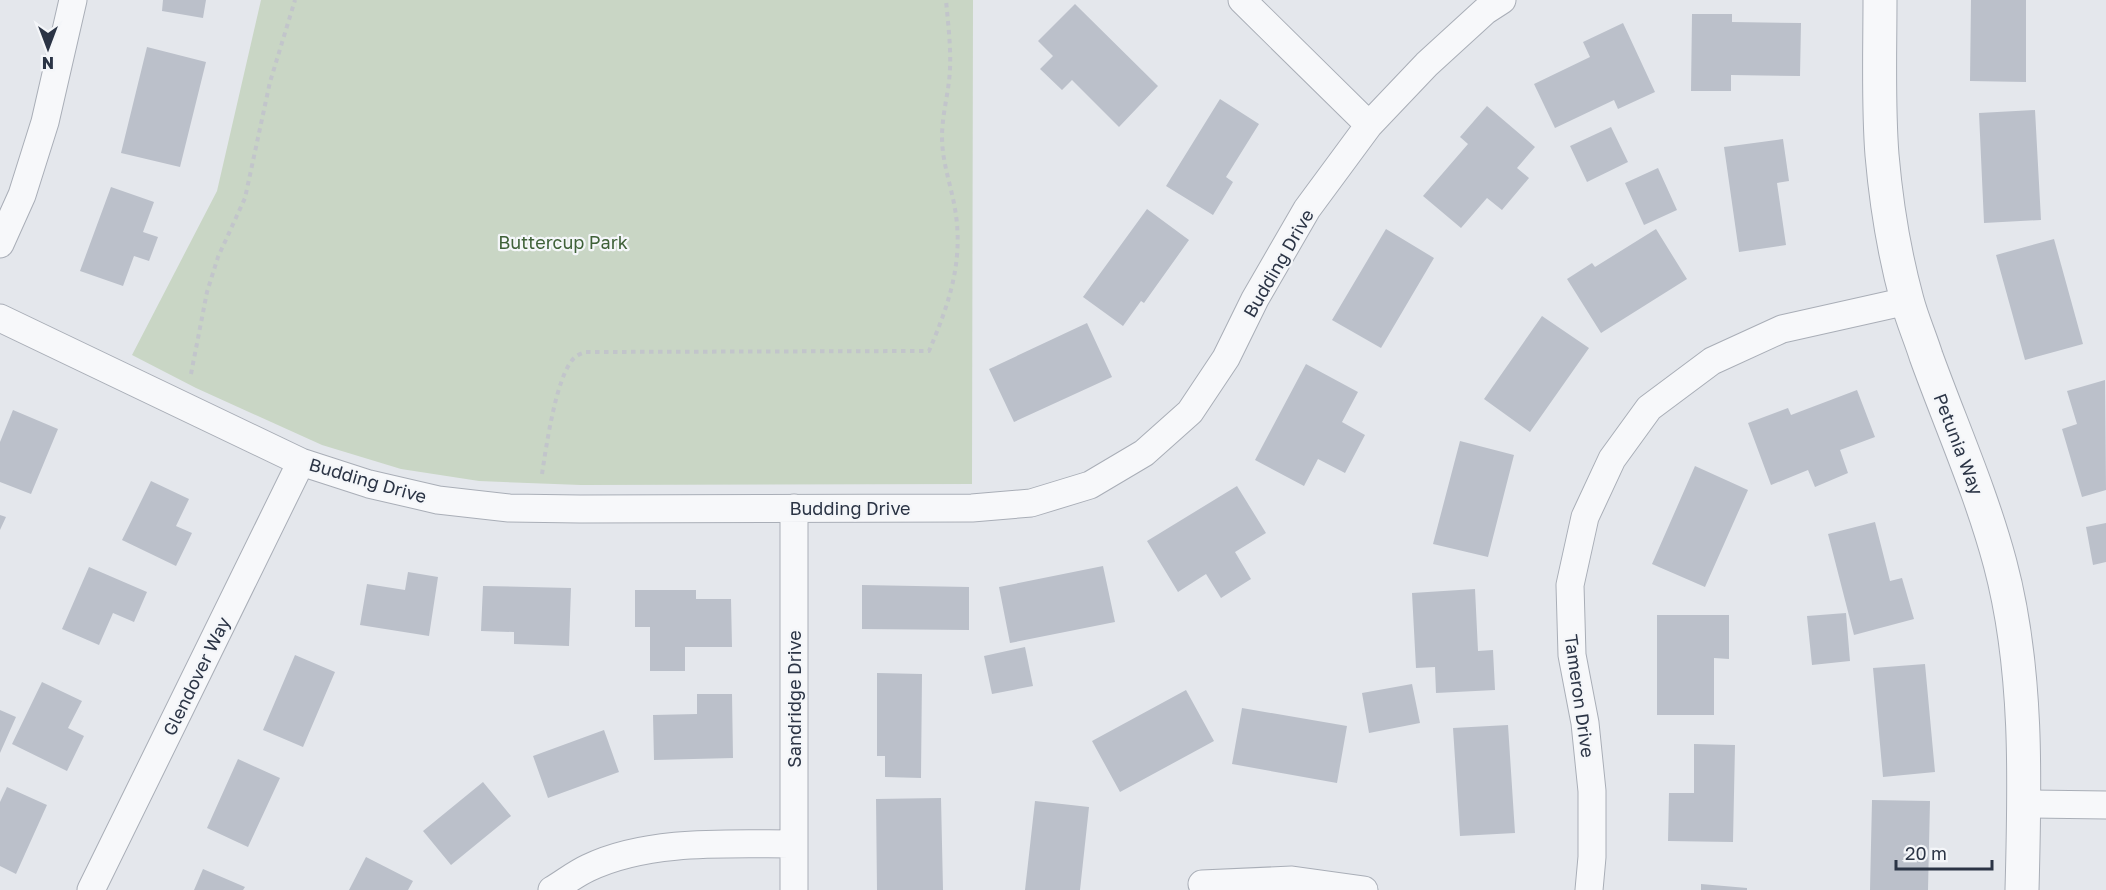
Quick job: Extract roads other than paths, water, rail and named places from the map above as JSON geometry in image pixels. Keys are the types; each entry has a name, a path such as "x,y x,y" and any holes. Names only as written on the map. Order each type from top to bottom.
{"street":[{"path":"0,244 22,195 45,122 73,0"},
{"path":"1242,0 1370,125"},
{"name":"Budding Drive","path":"0,318 301,462 369,484 438,500 509,508 580,510 972,508 1031,503 1090,485 1144,453 1190,412 1226,358 1255,299 1307,209 1370,125 1426,64 1502,0"},
{"name":"Petunia Way","path":"1880,0 1882,156 1907,301 1975,485 2000,564 2015,643 2025,804 2022,890"},
{"name":"Tameron Drive","path":"1589,890 1592,856 1592,791 1586,723 1572,655 1570,585 1586,518 1612,459 1650,408 1712,361 1782,329 1907,301"},
{"name":"Glendover Way","path":"91,890 301,462"},
{"name":"Sandridge Drive","path":"794,508 794,890"},
{"path":"2025,804 2106,805"},
{"path":"552,890 588,868 642,850 697,844 794,844"},
{"path":"1202,884 1292,880 1364,890"}],"park label":[{"name":"Buttercup Park","path":"563,242"}]}
